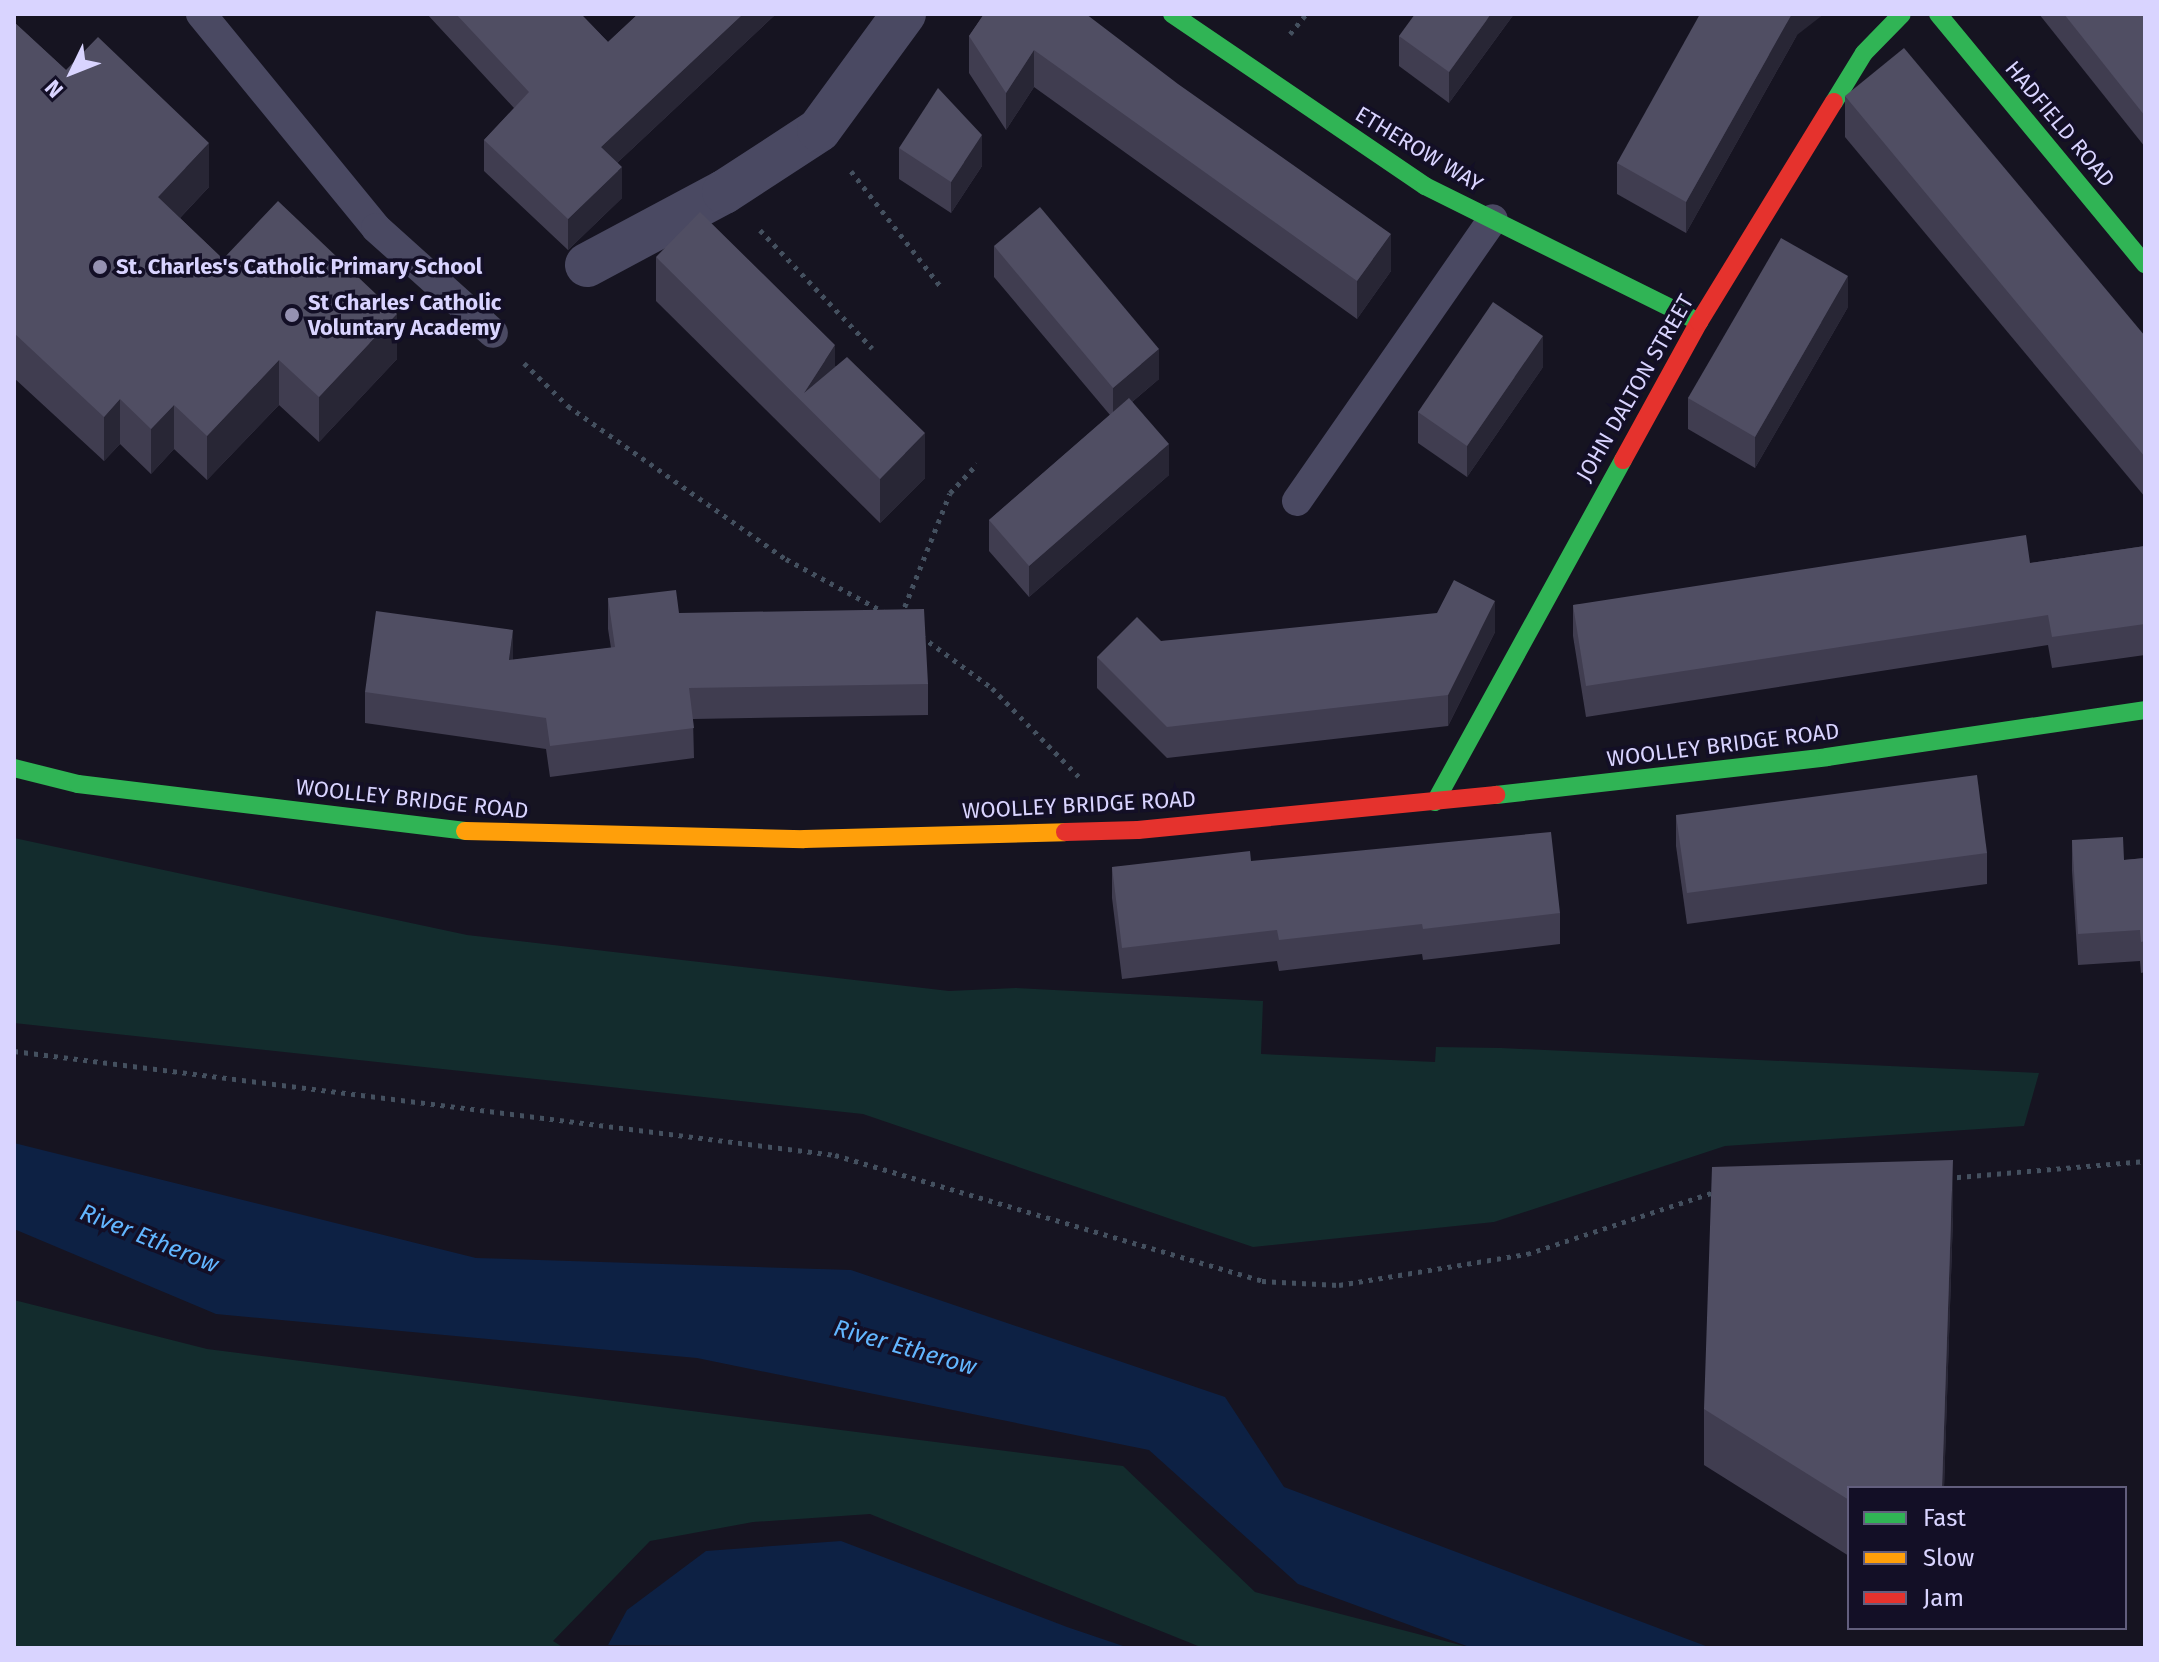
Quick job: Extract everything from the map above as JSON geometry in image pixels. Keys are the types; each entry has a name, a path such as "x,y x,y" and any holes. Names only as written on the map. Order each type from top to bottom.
{"street":[{"path":"587,265 724,192 819,130 904,14"},
{"name":"ETHEROW WAY","path":"1172,14 1425,186 1699,322"},
{"name":"JOHN DALTON STREET","path":"1435,802 1699,322 1864,53 1902,14"},
{"name":"HADFIELD ROAD","path":"1938,14 2145,264"},
{"name":"WOOLLEY BRIDGE ROAD","path":"14,768 78,784 503,836 804,839 1138,830 1435,802 1827,757 2145,710"}],"lane":[{"path":"201,14 376,228 493,333"},
{"path":"1297,501 1493,219"}],"path":[{"path":"819,130 941,287"},
{"path":"724,192 872,348"},
{"path":"493,333 568,406 614,439 786,559 900,620 992,688 1138,830"},
{"path":"900,620 950,493 977,464"},
{"path":"14,1051 835,1155 1262,1281 1339,1285 1527,1254 1720,1190"},
{"path":"1935,1179 2145,1161"}],"green space":[{"path":"14,838 467,935 949,991 1016,988 1263,1001 1261,1054 1435,1062 1436,1047 1501,1048 2039,1073 2024,1126 1725,1146 1494,1222 1253,1247 863,1114 14,1023"},
{"path":"14,1300 207,1349 1123,1466 1255,1592 1468,1647 1203,1648 870,1514 753,1522 650,1541 553,1641 564,1648 14,1648"}],"water":[{"name":"River Etherow","path":"14,1143 476,1258 851,1270 1225,1397 1284,1487 1711,1648 1472,1648 1298,1584 1149,1450 697,1358 216,1314 14,1229"},
{"path":"841,1541 1129,1648 608,1645 627,1610 706,1551"}],"building":[{"path":"456,14 581,14 608,42 638,14 743,14 601,147 622,167 568,219 484,140 529,92"},
{"path":"984,14 1086,14 1178,84 1391,234 1357,281 1034,50 1006,93 969,36"},
{"path":"1415,14 1491,14 1449,72 1399,36"},
{"path":"1700,14 1792,14 1686,202 1617,163"},
{"path":"2064,14 2145,14 2145,116"},
{"name":"St. Charles's Catholic Primary School","path":"14,22 66,70 98,37 209,143 158,197 223,259 278,201 397,314 319,397 279,360 207,436 174,405 151,429 120,399 104,417 14,333"},
{"path":"1904,48 2145,336 2145,457 1845,96"},
{"path":"938,88 982,135 951,182 899,148"},
{"path":"1040,207 1159,349 1113,388 994,246"},
{"path":"700,212 835,345 804,393 847,357 925,433 880,479 656,257"},
{"path":"1781,238 1848,276 1755,437 1688,398"},
{"path":"1493,302 1543,336 1467,446 1418,412"},
{"path":"1129,398 1169,444 1029,566 989,520"},
{"path":"2026,535 2030,563 2145,546 2145,624 2052,637 2048,615 1586,686 1573,605"},
{"path":"1454,580 1495,601 1448,695 1167,727 1097,657 1137,617 1161,641 1437,613"},
{"path":"676,590 679,613 924,609 928,684 689,688 694,728 550,746 546,718 365,692 376,611 513,630 509,660 615,647 608,598"},
{"path":"1977,775 1987,853 1687,893 1676,815"},
{"path":"1551,832 1560,913 1423,929 1422,924 1279,940 1277,930 1122,948 1112,867 1250,851 1251,861"},
{"path":"2123,837 2124,860 2145,858 2145,941 2141,942 2140,930 2078,934 2072,840"},
{"path":"1953,1160 1942,1486 1847,1486 1847,1499 1704,1409 1712,1167"}],"traffic: fast":[{"path":"1172,14 1425,186 1699,322"},
{"path":"1834,102 1864,53 1902,14"},
{"path":"1938,14 2145,264"},
{"path":"1435,802 1623,460"},
{"path":"1496,795 1827,757 2145,710"},
{"path":"14,768 78,784 465,831"}],"traffic: slow":[{"path":"465,831 804,839 1065,832"}],"traffic: jam":[{"path":"1623,460 1699,322 1834,102"},
{"path":"1065,832 1138,830 1496,795"}],"place":[{"name":"St. Charles's Catholic Primary School","path":"100,267"},
{"name":"St Charles' Catholic Voluntary Academy","path":"292,315"}]}
